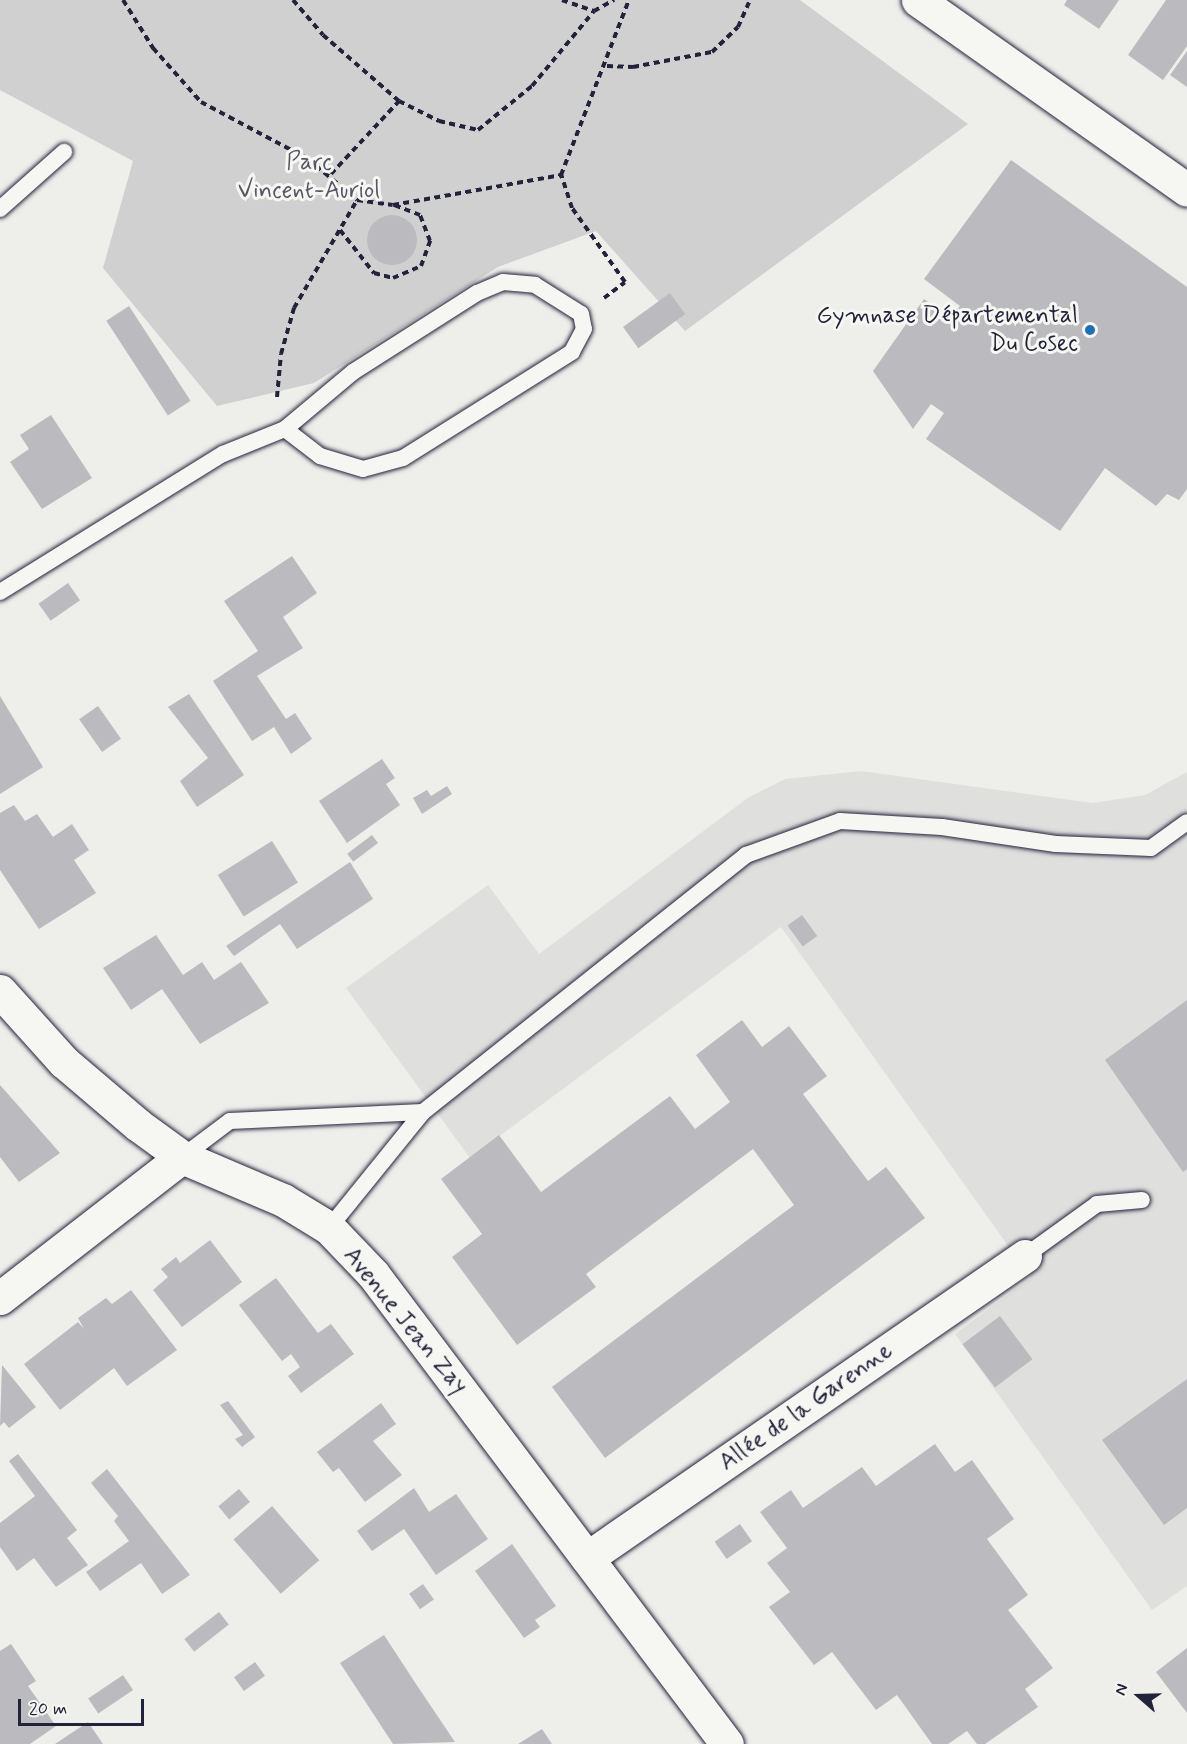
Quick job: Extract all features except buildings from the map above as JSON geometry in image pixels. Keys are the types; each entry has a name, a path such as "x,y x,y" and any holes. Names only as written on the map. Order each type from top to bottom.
{"street":[{"path":"918,0 1187,190"},
{"name":"Avenue Jean Zay","path":"0,991 64,1062 182,1157 283,1200 328,1228 373,1274 727,1744"},
{"path":"0,1298 182,1157"},
{"name":"Allée de la Garenne","path":"587,1558 1025,1256"}],"lane":[{"path":"0,208 64,152"},
{"path":"0,592 223,454 285,429 353,372 503,282 535,285 581,314 584,329 572,352 403,458 363,469 320,456 285,429"},
{"path":"328,1228 423,1112 746,855 840,821 942,827 1056,844 1151,848 1187,822"},
{"path":"182,1157 230,1121 423,1112"},
{"path":"1025,1256 1097,1204 1142,1200"}],"path":[{"path":"123,0 153,48 201,102 331,174 357,200 393,205 420,215 430,241 421,266 393,278 374,273 340,231"},
{"path":"292,0 323,35 399,101 439,121 486,127 532,86 594,10 614,0"},
{"path":"562,0 594,10"},
{"path":"581,314 626,282 572,208 561,175 607,66 629,0"},
{"path":"607,66 633,67 712,52 738,27 750,0"},
{"path":"331,174 399,101"},
{"path":"393,205 561,175"},
{"path":"277,402 281,354 294,308 317,261 340,231 357,200"}],"shaded area":[{"path":"861,771 1093,803 1145,795 1187,772 1187,1586 1152,1610 955,1334 1031,1278 781,927 470,1158 346,988 488,885 539,954 749,797 785,779"}],"green space":[{"name":"Parc Vincent-Auriol","path":"0,0 800,0 968,124 685,331 596,231 498,267 314,383 217,406 103,268 133,161 0,90"}],"place":[{"name":"Gymnase Départemental Du Cosec","path":"1090,330"}]}
